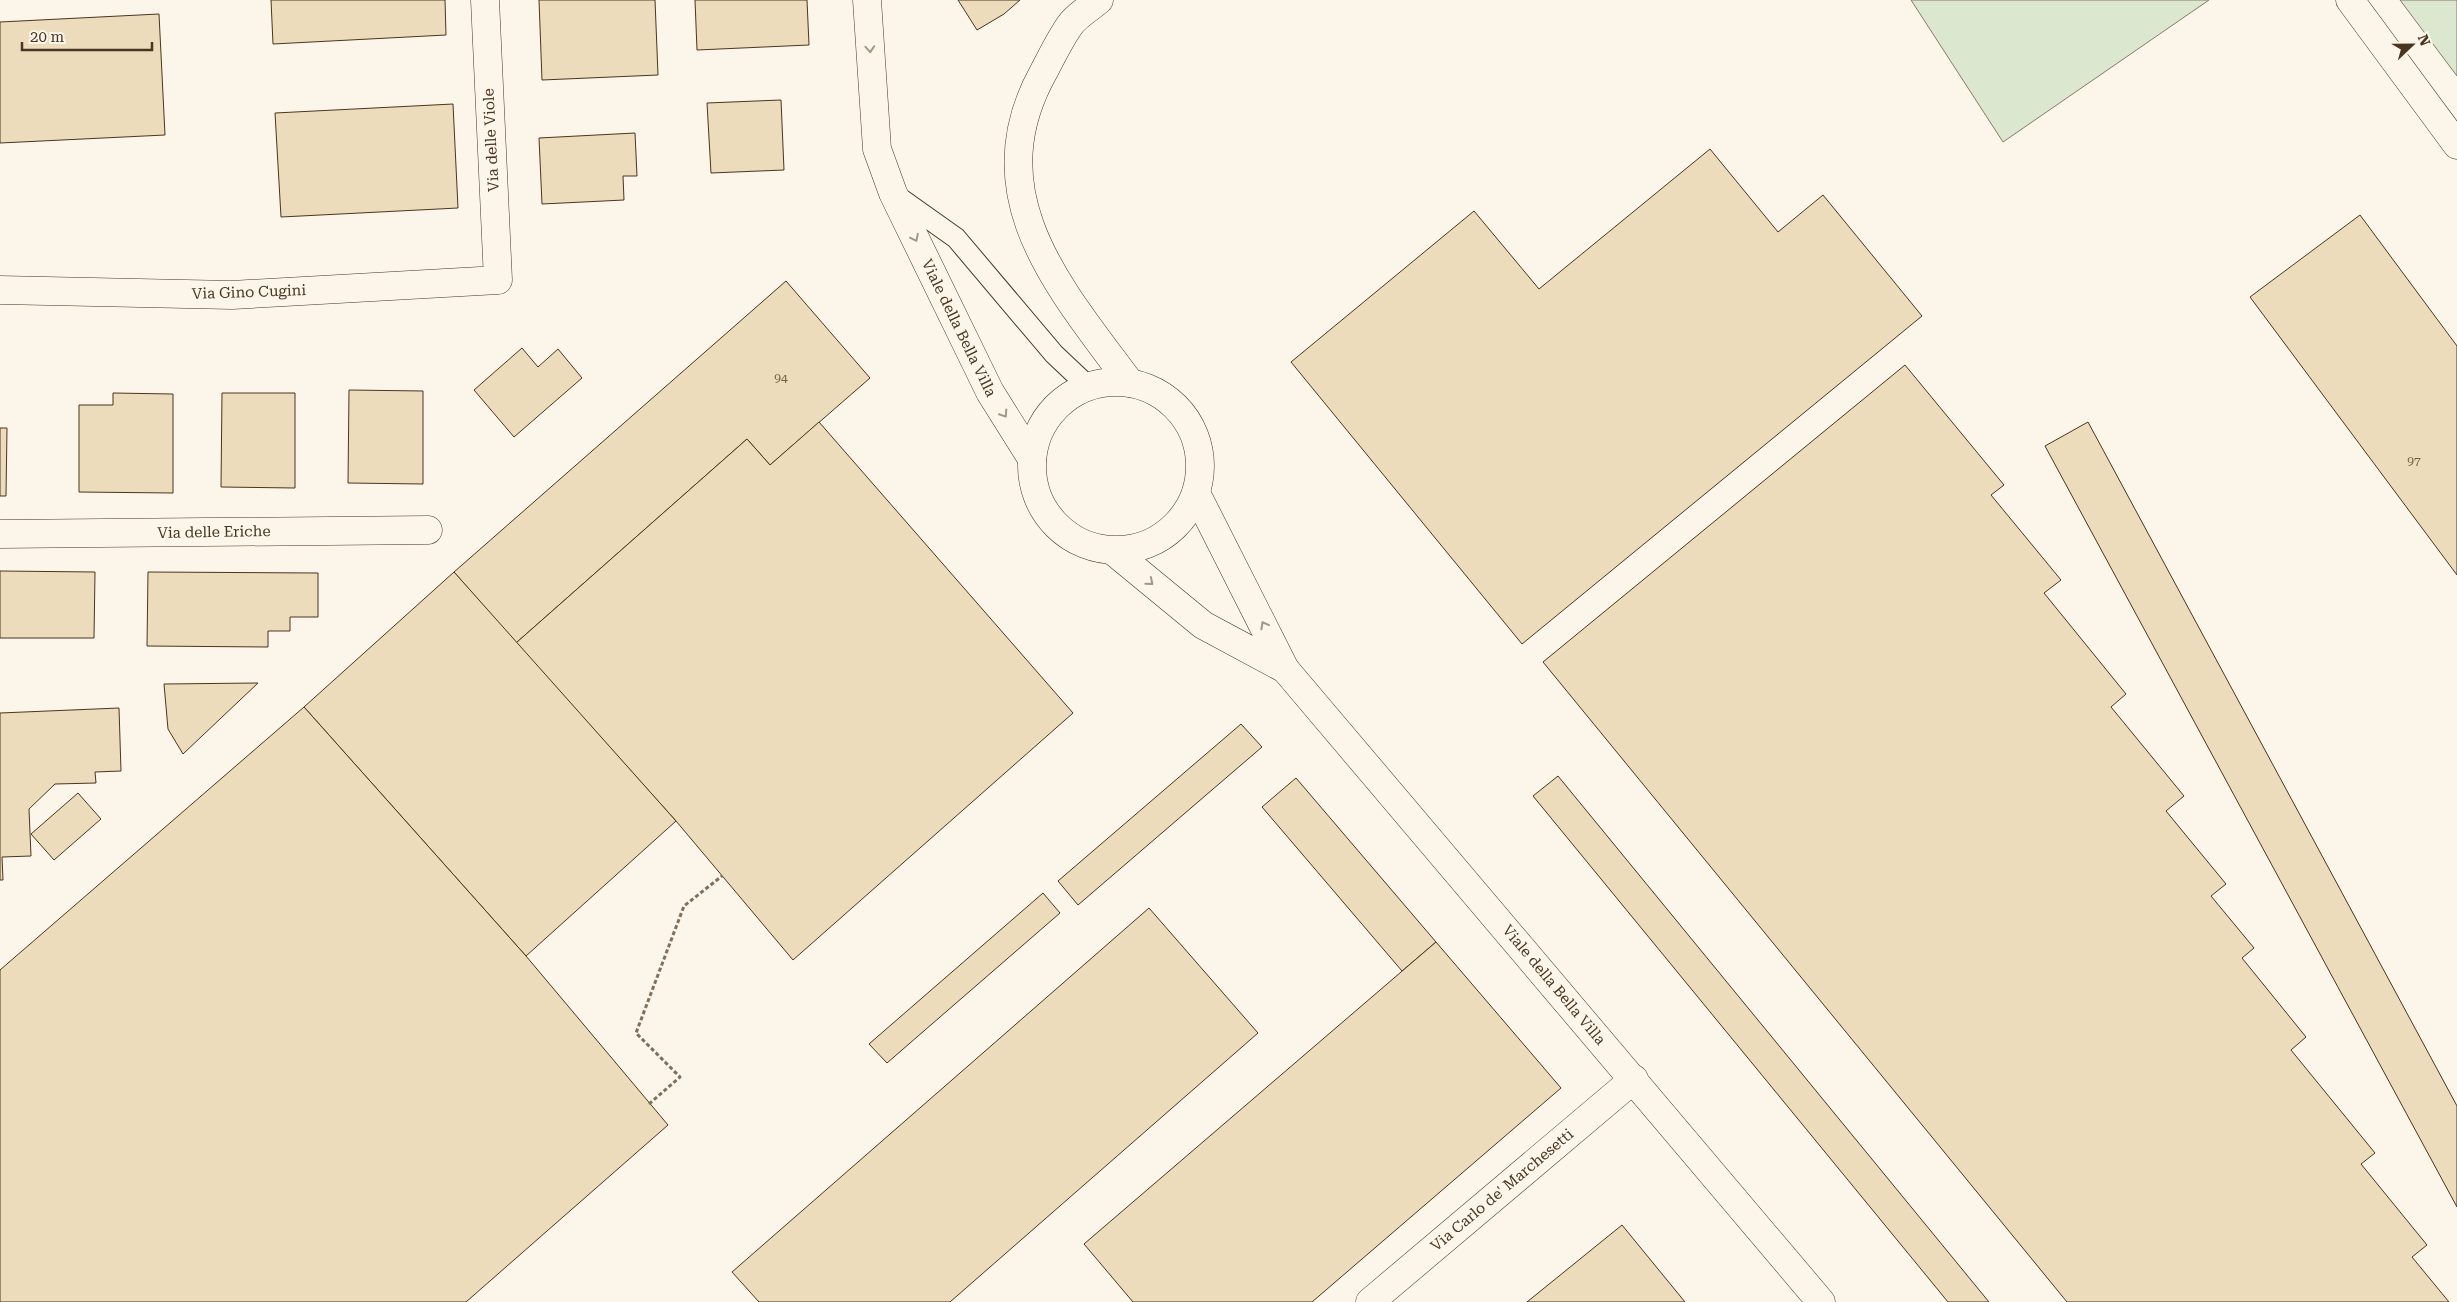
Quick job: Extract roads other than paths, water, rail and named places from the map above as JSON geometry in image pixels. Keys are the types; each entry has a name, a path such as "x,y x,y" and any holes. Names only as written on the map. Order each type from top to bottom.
{"street":[{"name":"Via delle Viole","path":"485,0 498,280"},
{"name":"Viale della Bella Villa","path":"866,0 878,149 893,193 990,392 1032,459"},
{"path":"1098,0 1071,24 1031,94 1020,132 1017,172 1030,227 1058,285 1130,383"},
{"path":"2350,0 2457,144"},
{"name":"Via Gino Cugini","path":"0,290 232,295 498,280"},
{"name":"Viale della Bella Villa","path":"1109,382 1130,383 1157,393 1180,411 1194,436 1200,465 1196,493 1183,517 1164,536 1140,547 1113,551 1083,544 1060,529 1043,508 1034,482 1032,459 1038,435 1050,414 1067,397 1089,387 1109,382"},
{"name":"Viale della Bella Villa","path":"1196,493 1285,669 1821,1302"},
{"name":"Via delle Eriche","path":"0,534 428,530"},
{"name":"Viale della Bella Villa","path":"1113,551 1203,625 1285,669"},
{"name":"Via Carlo de' Marchesetti","path":"1370,1302 1634,1079"}],"lane":[{"path":"893,193 956,238 1054,354 1089,387"}]}
